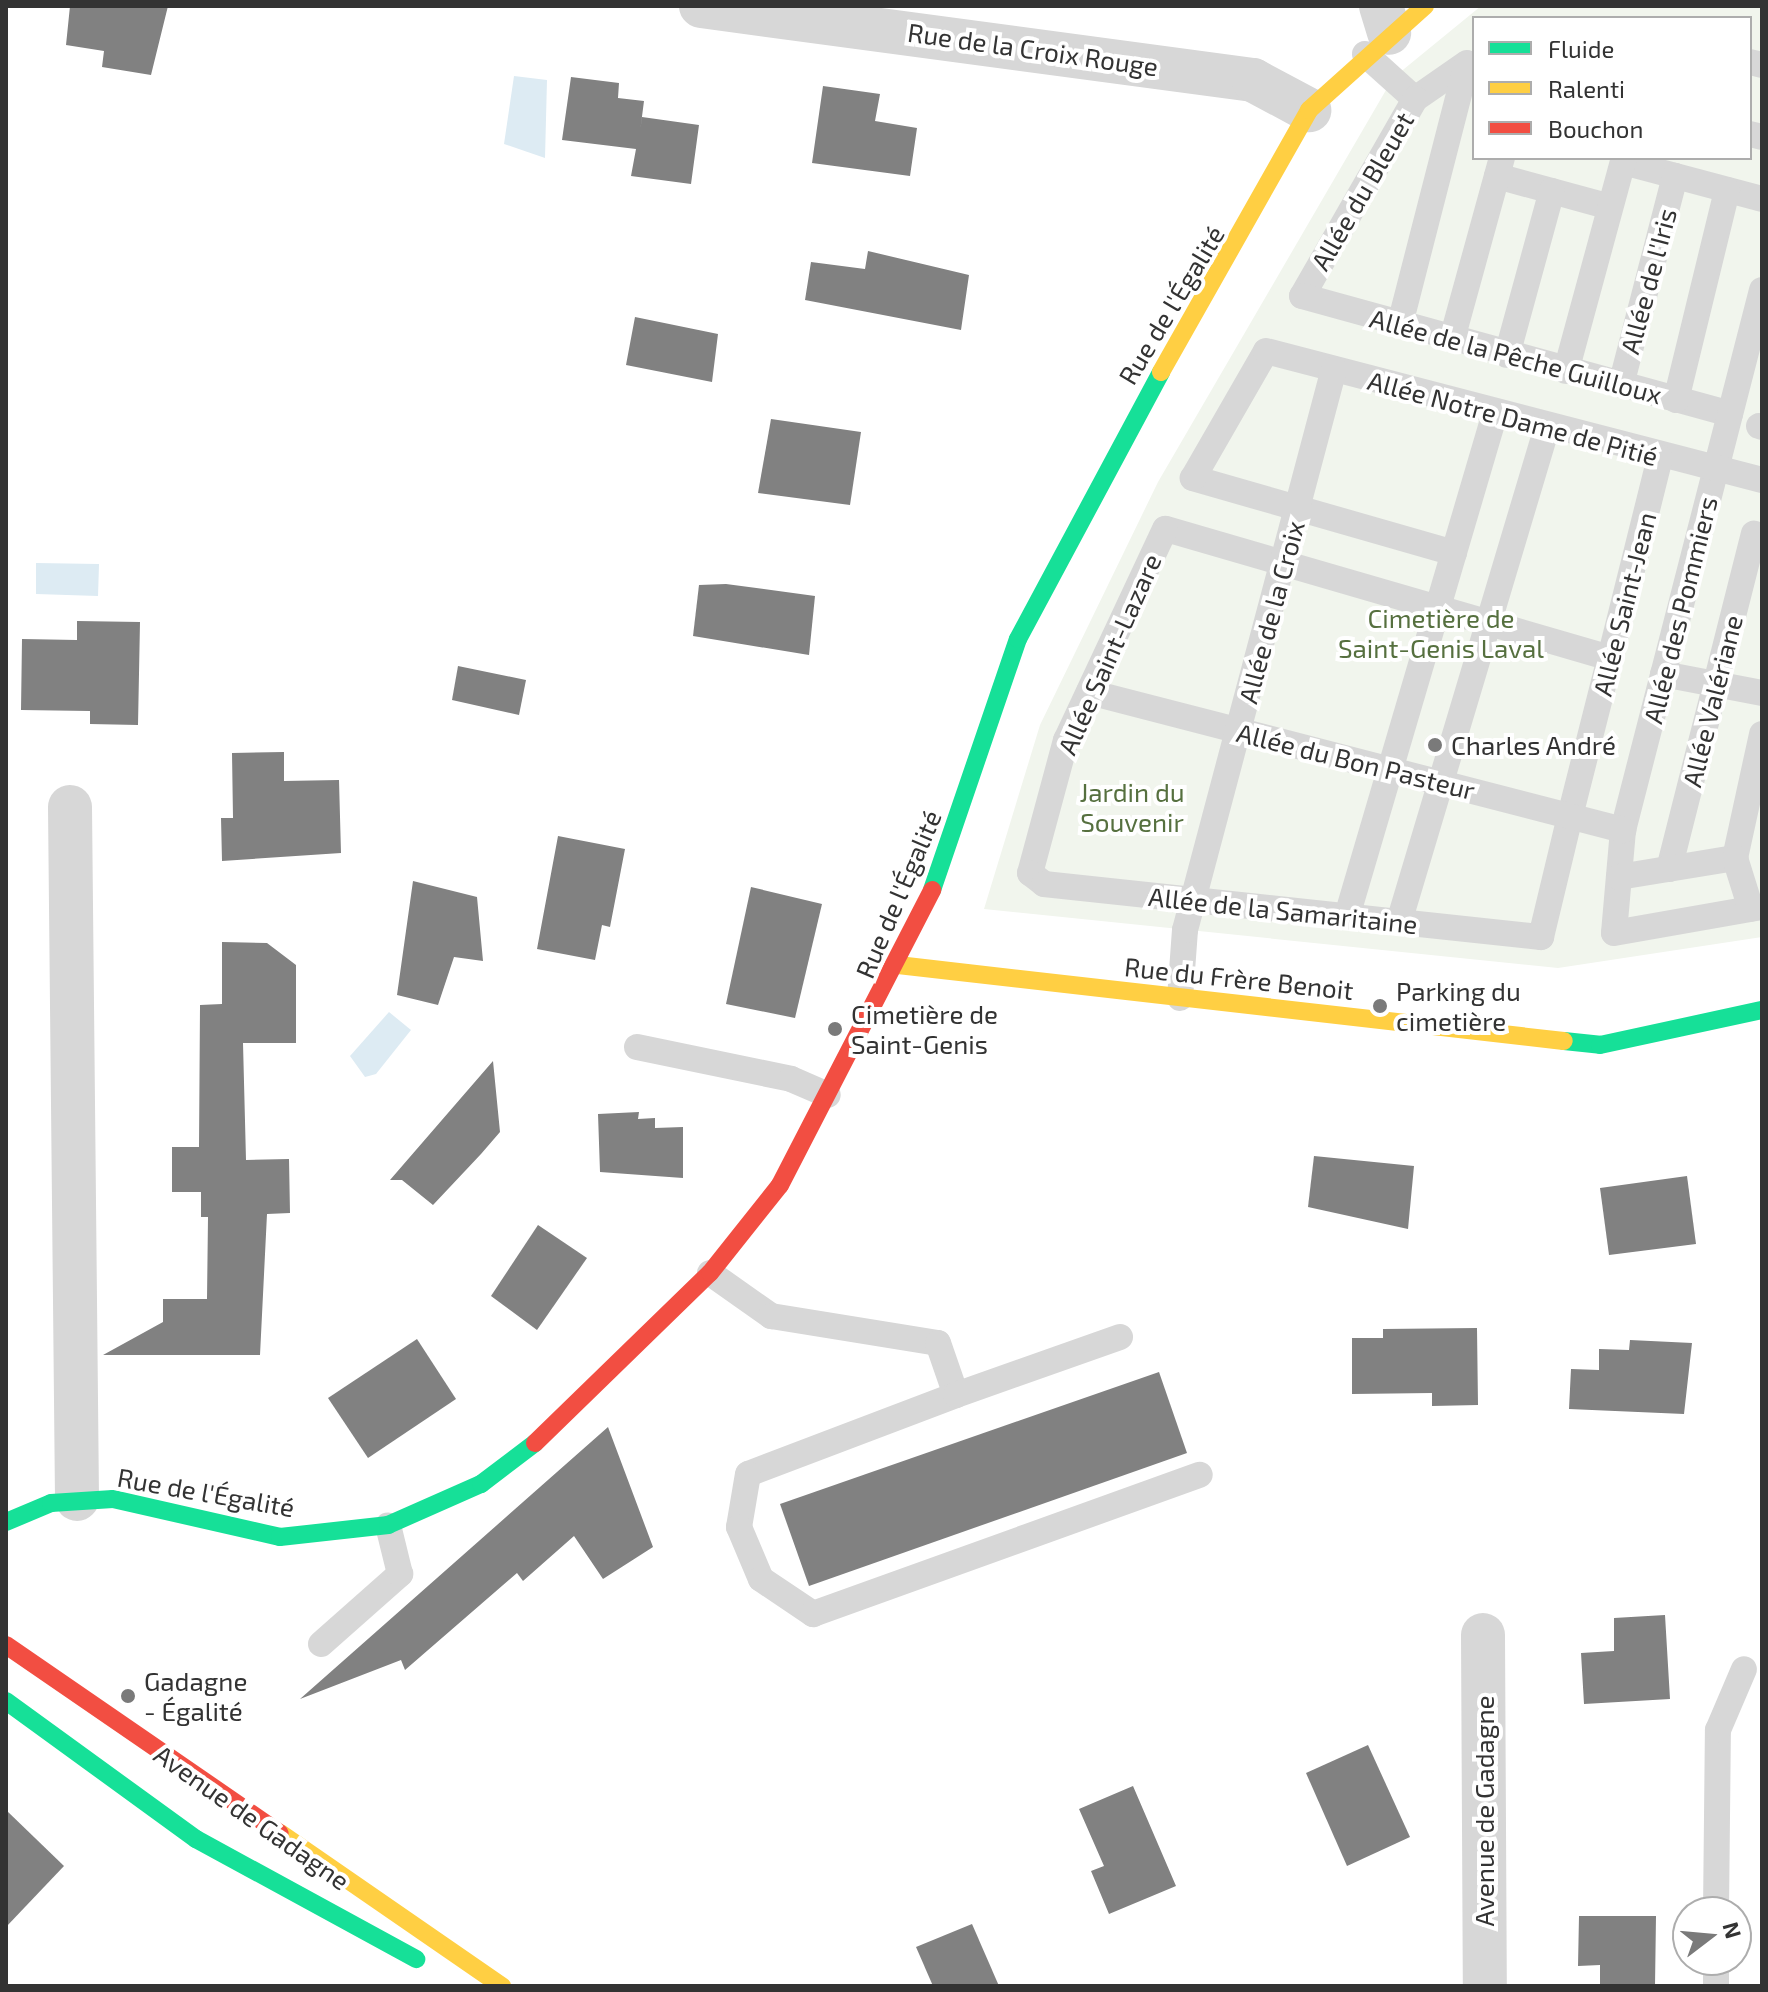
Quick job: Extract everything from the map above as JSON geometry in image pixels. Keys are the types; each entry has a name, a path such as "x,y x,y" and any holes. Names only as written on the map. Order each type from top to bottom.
{"street":[{"name":"Rue de la Croix Rouge","path":"701,6 1253,80 1309,110"},
{"name":"Rue de l'Égalité","path":"6,1522 26,1509 77,1499 144,1505 280,1537 388,1525 481,1484 555,1428 710,1273 780,1185 898,965 943,868 1018,639 1309,110 1378,31 1425,6"},
{"path":"70,807 77,1499"},
{"name":"Rue du Frère Benoit","path":"898,965 1600,1045 1762,1010"},
{"name":"Avenue de Gadagne","path":"1483,1635 1485,1986"},
{"name":"Avenue de Gadagne","path":"6,1645 502,1986"},
{"name":"Avenue de Gadagne","path":"6,1701 270,1883 419,1961 502,1986"}],"lane":[{"path":"1378,31 1415,99"},
{"path":"1400,324 1471,64"},
{"name":"Allée du Bleuet","path":"1302,296 1415,99 1471,64"},
{"path":"1566,371 1623,160 1762,199"},
{"path":"1452,339 1500,167 1552,191 1610,207"},
{"name":"Allée de l'Iris","path":"1621,385 1675,176"},
{"path":"1676,400 1727,190"},
{"path":"1507,355 1552,191"},
{"name":"Allée de la Pêche Guilloux","path":"1302,296 1730,414"},
{"name":"Allée des Pommiers","path":"1757,908 1614,933 1623,830 1760,307"},
{"name":"Allée Notre Dame de Pitié","path":"1298,508 1193,478 1266,351 1660,458 1762,480"},
{"name":"Allée de la Croix","path":"1180,998 1185,930 1334,369"},
{"path":"1347,916 1495,413"},
{"path":"1399,922 1547,427"},
{"name":"Allée Saint-Jean","path":"1541,937 1660,458"},
{"path":"1298,508 1454,553"},
{"name":"Allée Saint-Lazare","path":"1030,873 1066,740 1165,529 1284,562"},
{"name":"Allée Valériane","path":"1669,869 1716,684 1749,532"},
{"path":"1284,562 1610,658"},
{"path":"1663,674 1762,693"},
{"name":"Allée du Bon Pasteur","path":"1089,692 1623,830"},
{"path":"1757,908 1735,858 1762,734"},
{"path":"1619,877 1735,858"},
{"name":"Allée de la Samaritaine","path":"1030,873 1044,884 1541,937"},
{"path":"637,1047 791,1079 828,1095"},
{"path":"710,1273 771,1316 938,1343 956,1395"},
{"path":"1120,1337 748,1474 739,1527 761,1579 813,1614 1200,1475"},
{"path":"321,1644 400,1574 388,1525"},
{"path":"1716,1896 1718,1730 1744,1669"}],"green space":[{"name":"Cimetière de Saint-Genis Laval","path":"1481,6 1762,6 1762,937 1558,968 984,909 1040,725 1158,482 1393,78"}],"shaded area":[{"path":"514,76 547,80 545,158 504,144"},
{"path":"36,563 99,564 98,596 36,594"},
{"path":"389,1012 411,1030 376,1074 365,1077 350,1056"}],"building":[{"path":"70,6 168,6 151,75 102,67 104,51 66,45"},
{"path":"571,77 619,83 618,98 644,101 640,132 642,117 699,125 691,184 631,176 636,149 562,140"},
{"path":"823,86 880,94 875,121 917,128 910,176 812,163"},
{"path":"868,251 969,275 961,330 805,300 811,262 865,269"},
{"path":"635,317 718,334 712,382 626,365"},
{"path":"771,419 861,432 850,505 758,493"},
{"path":"726,584 815,596 809,655 693,636 699,585"},
{"path":"77,621 140,622 138,725 90,724 90,711 21,710 22,639 77,640"},
{"path":"458,666 526,680 519,715 452,700"},
{"path":"284,752 284,781 339,780 341,853 222,861 221,818 233,818 232,753"},
{"path":"558,836 625,849 610,927 602,925 595,960 537,949"},
{"path":"413,881 477,897 483,961 454,957 438,1005 397,995"},
{"path":"751,887 822,904 795,1018 726,1004"},
{"path":"222,942 267,943 296,965 296,1043 243,1043 246,1160 289,1159 290,1213 267,1214 260,1355 103,1355 163,1322 163,1299 207,1299 208,1217 201,1217 201,1192 172,1192 172,1147 199,1147 200,1005 222,1004"},
{"path":"493,1061 500,1132 481,1154 433,1205 402,1180 390,1180"},
{"path":"639,1112 638,1119 655,1118 655,1128 683,1127 683,1178 600,1172 598,1114"},
{"path":"1314,1156 1414,1166 1408,1229 1308,1207"},
{"path":"1687,1176 1696,1244 1609,1255 1600,1188"},
{"path":"538,1225 587,1258 537,1330 491,1296"},
{"path":"1477,1328 1478,1405 1432,1406 1432,1393 1352,1394 1352,1338 1383,1338 1383,1329"},
{"path":"417,1339 456,1399 368,1458 328,1398"},
{"path":"1630,1340 1692,1343 1684,1414 1569,1409 1571,1369 1599,1370 1599,1349 1629,1350"},
{"path":"1159,1372 1187,1453 809,1586 780,1504"},
{"path":"608,1427 653,1547 603,1579 574,1536 523,1581 517,1573 405,1670 401,1660 300,1699"},
{"path":"1665,1615 1670,1699 1584,1704 1581,1653 1614,1651 1614,1618"},
{"path":"1368,1745 1410,1837 1347,1866 1306,1773"},
{"path":"1133,1786 1176,1886 1109,1914 1091,1871 1104,1866 1079,1809"},
{"path":"6,1810 64,1866 6,1927"},
{"path":"1579,1916 1656,1916 1655,1986 1600,1986 1600,1965 1578,1966"},
{"path":"972,1924 999,1986 933,1986 916,1947"}],"traffic: fast":[{"path":"932,890 1018,639 1161,372"},
{"path":"1564,1041 1600,1045 1762,1010"},
{"path":"6,1522 51,1503 113,1499 280,1537 388,1525 481,1484 535,1443"},
{"path":"6,1701 196,1839 416,1959"}],"traffic: slow":[{"path":"1161,372 1309,110 1425,6"},
{"path":"898,965 1564,1041"},
{"path":"280,1833 502,1986"}],"traffic: jam":[{"path":"535,1443 710,1273 780,1185 932,890"},
{"path":"6,1645 280,1833"}],"place":[{"name":"Charles André","path":"1435,745"},
{"name":"Parking du cimetière","path":"1380,1006"},
{"name":"Cimetière de Saint-Genis","path":"835,1029"},
{"name":"Gadagne - Égalité","path":"128,1696"}],"park label":[{"name":"Jardin du Souvenir","path":"1132,807"}]}
